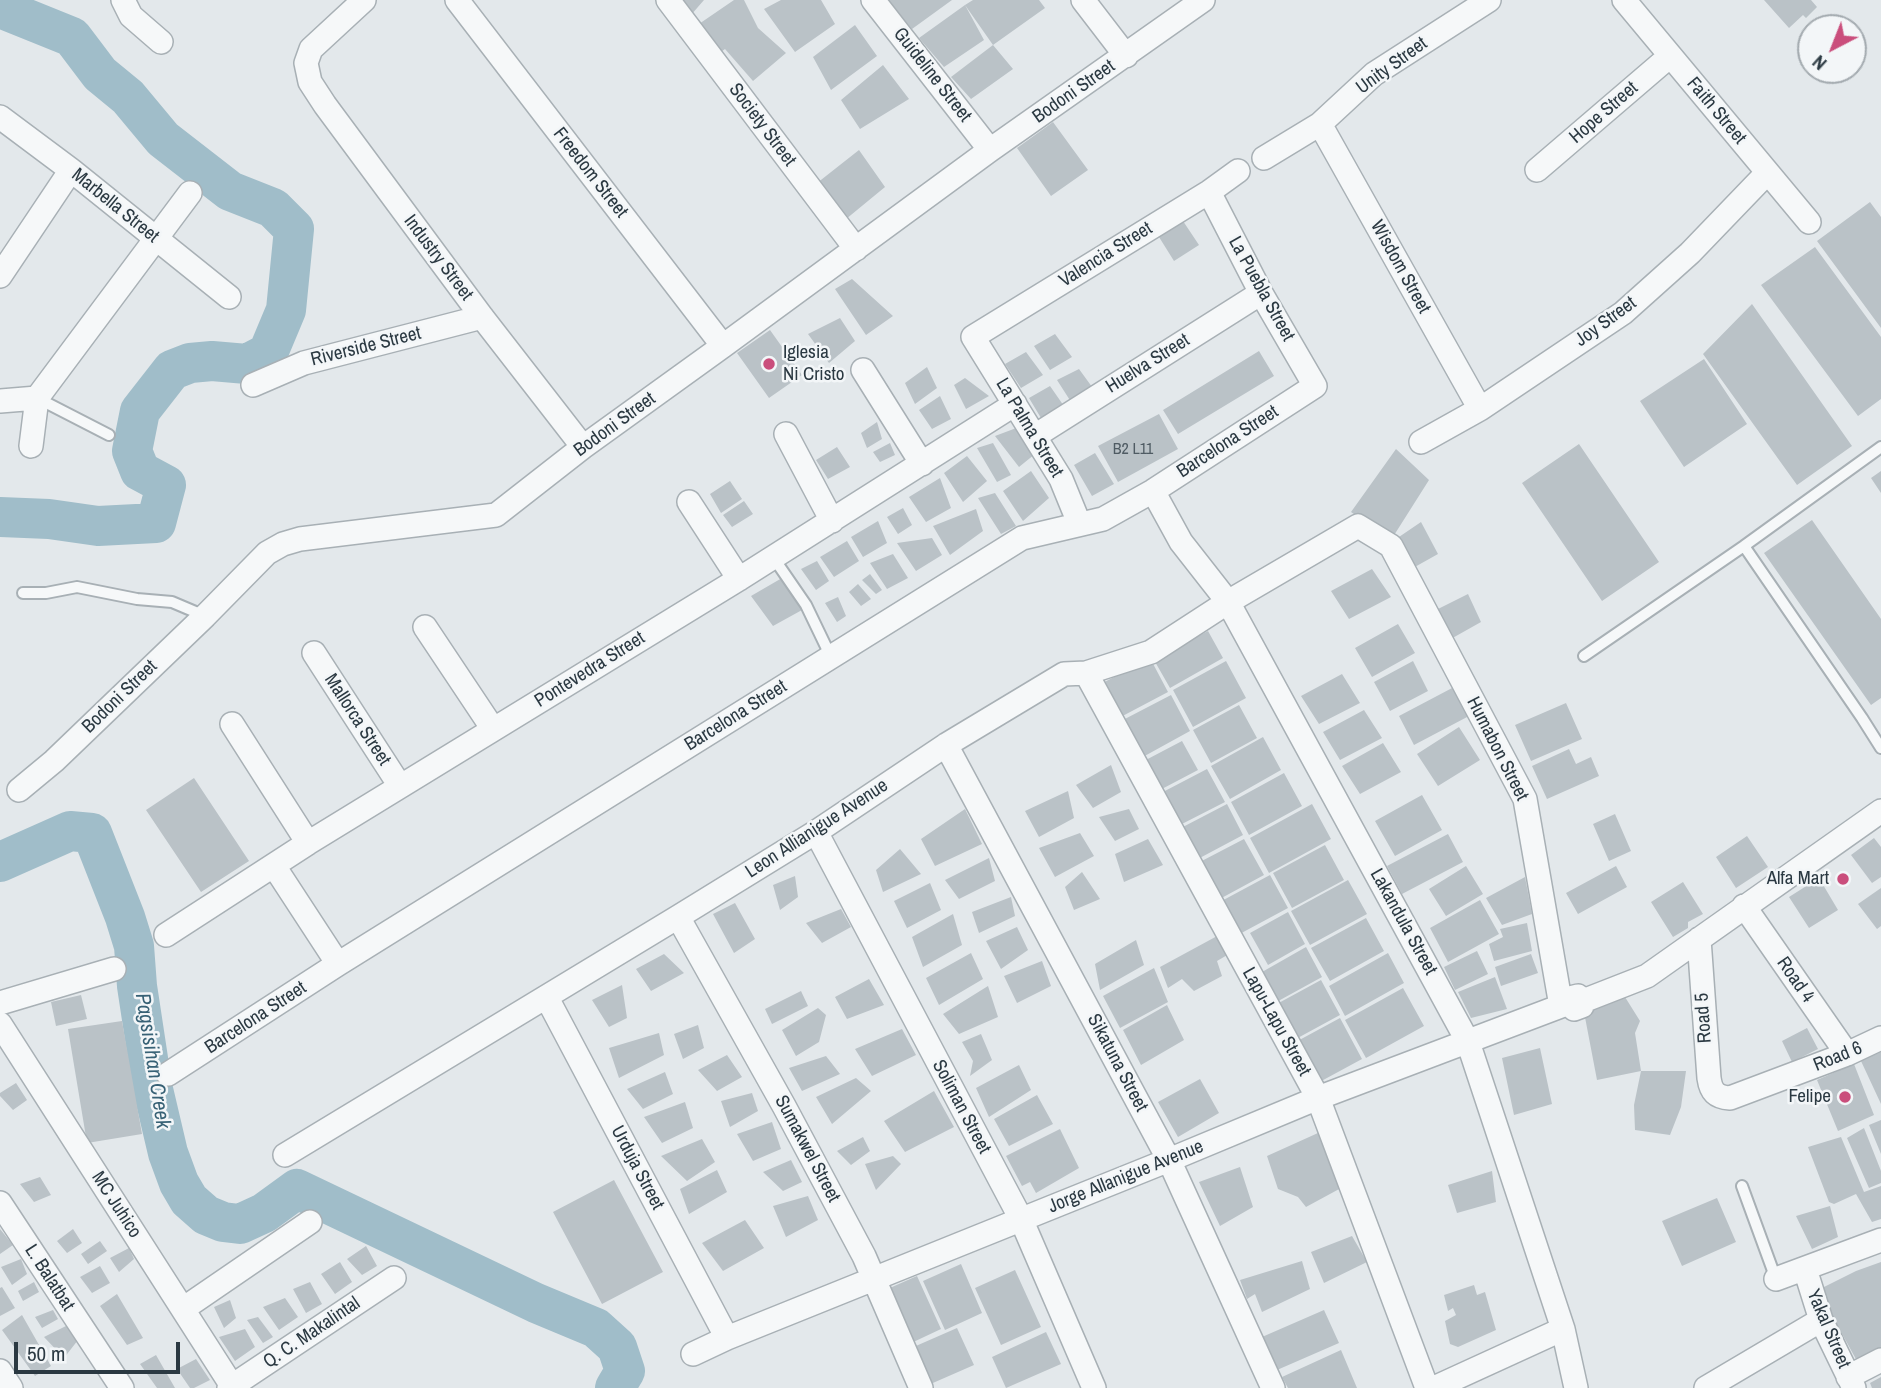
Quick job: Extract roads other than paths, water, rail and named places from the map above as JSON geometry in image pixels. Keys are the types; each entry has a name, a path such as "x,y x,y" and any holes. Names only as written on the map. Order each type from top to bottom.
{"street":[{"path":"122,0 131,16 161,42"},
{"name":"Industry Street","path":"364,0 311,49 306,62 310,82 482,317 583,447"},
{"name":"Freedom Street","path":"457,0 723,346"},
{"name":"Society Street","path":"668,0 856,249"},
{"name":"Guideline Street","path":"873,0 990,150"},
{"path":"1083,0 1126,56"},
{"name":"Bodoni Street","path":"19,790 54,761 267,553 300,539 496,515 583,447 990,150 1203,0"},
{"name":"Unity Street","path":"1264,158 1320,124 1374,74 1489,0"},
{"name":"Faith Street","path":"1624,0 1809,222"},
{"name":"Hope Street","path":"1537,170 1670,56"},
{"name":"Marbella Street","path":"0,117 71,170 229,297"},
{"name":"Wisdom Street","path":"1320,124 1480,409"},
{"path":"0,276 71,170"},
{"name":"Valencia Street","path":"973,337 1209,192 1238,171"},
{"name":"Joy Street","path":"1421,442 1480,409 1623,313 1690,253 1767,173"},
{"name":"La Puebla Street","path":"1209,192 1261,293 1315,386"},
{"path":"31,446 37,398 190,193"},
{"name":"Huelva Street","path":"1035,436 1261,293"},
{"name":"Riverside Street","path":"253,385 304,363 482,317"},
{"name":"La Palma Street","path":"973,337 1061,479 1079,523"},
{"path":"863,370 922,464"},
{"name":"Barcelona Street","path":"168,1074 338,964 1022,538 1103,519 1153,491 1315,386"},
{"path":"0,401 37,398"},
{"name":"Pontevedra Street","path":"166,935 308,843 739,579 1015,404"},
{"path":"786,434 832,520"},
{"name":"Lakandula Street","path":"1153,491 1181,542 1227,602 1468,1042 1563,1329 1576,1388"},
{"path":"689,502 739,579"},
{"name":"Leon Allianigue Avenue","path":"285,1155 816,832 946,745 1064,674 1086,673 1150,652 1227,602 1358,526"},
{"name":"Humabon Street","path":"1358,526 1391,546 1525,799 1573,1003"},
{"path":"425,627 493,729"},
{"name":"Mallorca Street","path":"314,653 400,786"},
{"name":"Lapu-Lapu Street","path":"1086,673 1318,1098 1427,1388"},
{"path":"232,724 308,843"},
{"name":"Sikatuna Street","path":"946,745 1169,1160 1273,1388"},
{"name":"Jorge Allanigue Avenue","path":"693,1354 1318,1098 1647,976 1881,811"},
{"name":"Soliman Street","path":"816,832 1021,1219 1094,1388"},
{"path":"274,866 338,964"},
{"name":"Road 4","path":"1744,906 1847,1054"},
{"name":"Sumakwel Street","path":"678,917 785,1106 875,1278 921,1388"},
{"name":"Road 5","path":"1699,939 1710,1089 1715,1095"},
{"path":"0,1003 114,969"},
{"name":"Urduja Street","path":"547,998 727,1338"},
{"name":"MC Juhico","path":"0,1024 231,1387"},
{"name":"Road 6","path":"1715,1095 1730,1098 1847,1054 1881,1038"},
{"name":"L. Balatbat","path":"0,1203 122,1388"},
{"path":"183,1309 310,1222"},
{"path":"1776,1279 1881,1240"},
{"name":"Yakal Street","path":"1805,1269 1821,1320 1851,1382"},
{"name":"Q. C. Makalintal","path":"231,1387 394,1278"},
{"path":"1706,1388 1821,1320"},
{"path":"1434,1388 1563,1329"},
{"path":"1851,1382 1881,1360"},
{"path":"0,1371 11,1388"}],"lane":[{"path":"37,398 109,435"},
{"path":"1584,656 1744,547 1881,447"},
{"path":"1744,547 1881,748"},
{"path":"773,557 806,605 831,657"},
{"path":"23,593 46,593 77,587 137,599 172,602 205,616"},
{"path":"1742,1186 1776,1279"}],"waterway":[{"name":"Pagsisihan Creek","path":"0,8 72,37 100,74 128,97 163,139 230,191 273,208 294,229 286,310 268,353 247,364 212,361 190,363 172,370 140,411 132,451 140,471 166,485 156,523 98,526 49,519 0,517"},
{"name":"Pagsisihan Creek","path":"0,862 70,831 92,833 134,946 137,986 152,1085 168,1153 179,1183 189,1200 206,1215 223,1222 240,1224 264,1213 297,1189 536,1303 596,1328 617,1347 625,1371 615,1388"}],"place":[{"name":"Iglesia Ni Cristo","path":"769,364"},
{"name":"Alfa Mart","path":"1843,879"},
{"name":"Felipe","path":"1845,1097"}]}
